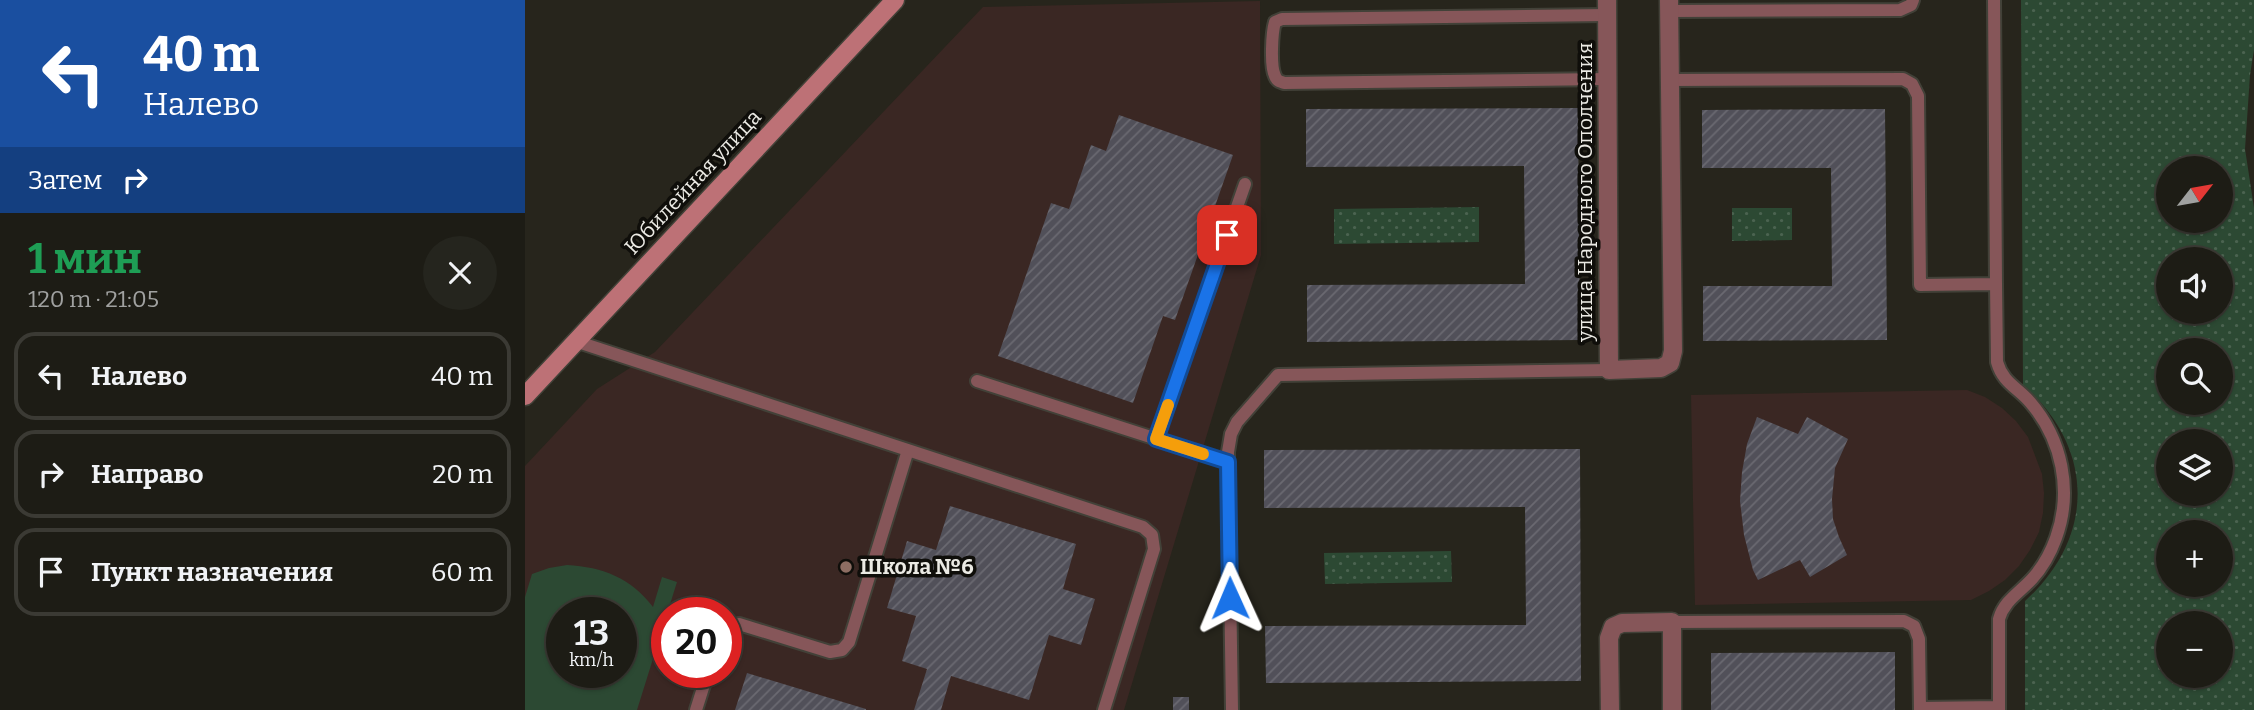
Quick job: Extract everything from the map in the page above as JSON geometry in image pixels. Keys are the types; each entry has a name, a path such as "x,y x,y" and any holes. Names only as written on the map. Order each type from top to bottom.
{"main road":[{"name":"Юбилейная улица","path":"525,396 895,0"}],"street":[{"path":"1603,370 1661,368 1670,363 1673,351 1669,6"},
{"name":"улица Народного Ополчения","path":"1603,370 1607,7"},
{"path":"1610,710 1609,638 1613,627 1622,622 1680,622 1672,710"}],"lane":[{"path":"1669,6 1900,10 1911,5 1913,0"},
{"path":"1680,622 1904,621 1914,626 1919,639 1920,709 1999,708 1999,620 2002,608 2033,577 2047,558 2062,515 2064,492 2063,471 2051,433 2028,400 2006,381 1997,362 1994,0"},
{"path":"1607,7 1282,19 1275,22 1273,29 1273,73 1277,80 1284,83 1607,79"},
{"path":"1670,80 1903,79 1912,84 1918,96 1920,285 1996,284"},
{"path":"1156,439 1245,184"},
{"path":"575,341 1143,527 1152,535 1154,549 1104,710"},
{"path":"1232,710 1228,462 1231,434 1237,422 1278,375 1603,370"},
{"path":"977,381 1228,462"},
{"path":"742,625 830,652 842,650 849,642 908,450"},
{"path":"696,710 703,688"}],"shaded area":[{"path":"1260,1 1261,255 1124,710 525,710 525,466 597,389 655,352 983,7"},
{"path":"1967,390 1985,397 2016,421 2028,437 2042,474 2043,513 2039,532 2019,566 2005,580 1971,600 1695,605 1691,395"}],"green space":[{"path":"2021,0 2254,0 2254,50 2245,149 2254,208 2254,710 2025,710 2025,601 2048,576 2065,549 2075,521 2078,493 2074,464 2064,436 2047,410 2023,385"},
{"path":"1479,207 1479,242 1334,244 1334,209"},
{"path":"1732,208 1792,208 1792,240 1732,241"},
{"path":"1451,551 1452,582 1325,584 1324,553"},
{"path":"567,565 593,568 626,581 651,605 651,665 637,710 525,710 525,597 532,574"},
{"path":"662,577 677,582 672,597 656,597"}],"building":[{"path":"1578,108 1580,340 1307,342 1307,285 1525,284 1524,166 1306,167 1306,109"},
{"path":"1885,109 1887,340 1703,341 1703,286 1832,286 1831,168 1702,168 1702,110"},
{"path":"1119,115 1233,155 1175,320 1163,316 1133,403 998,356 1051,203 1069,209 1091,145 1106,151"},
{"path":"1757,417 1798,434 1807,417 1848,439 1835,468 1832,499 1833,519 1847,555 1810,577 1800,560 1758,580 1753,570 1744,535 1740,501 1747,444"},
{"path":"1580,449 1581,681 1266,683 1265,626 1526,625 1525,507 1264,508 1264,450"},
{"path":"950,506 1076,544 1063,589 1095,599 1081,645 1049,635 1029,700 951,676 941,710 914,710 927,669 902,661 916,616 887,608 907,541 936,550"},
{"path":"1895,652 1895,710 1711,710 1711,653"},
{"path":"747,673 866,709 866,710 735,710"},
{"path":"1173,697 1189,697 1189,710 1173,710"}],"slow traffic":[{"path":"1168,405 1156,439 1203,454"}],"place":[{"name":"Школа №6","path":"846,567"}],"route":[{"path":"1227,235 1156,439 1228,462 1230,598"}]}
